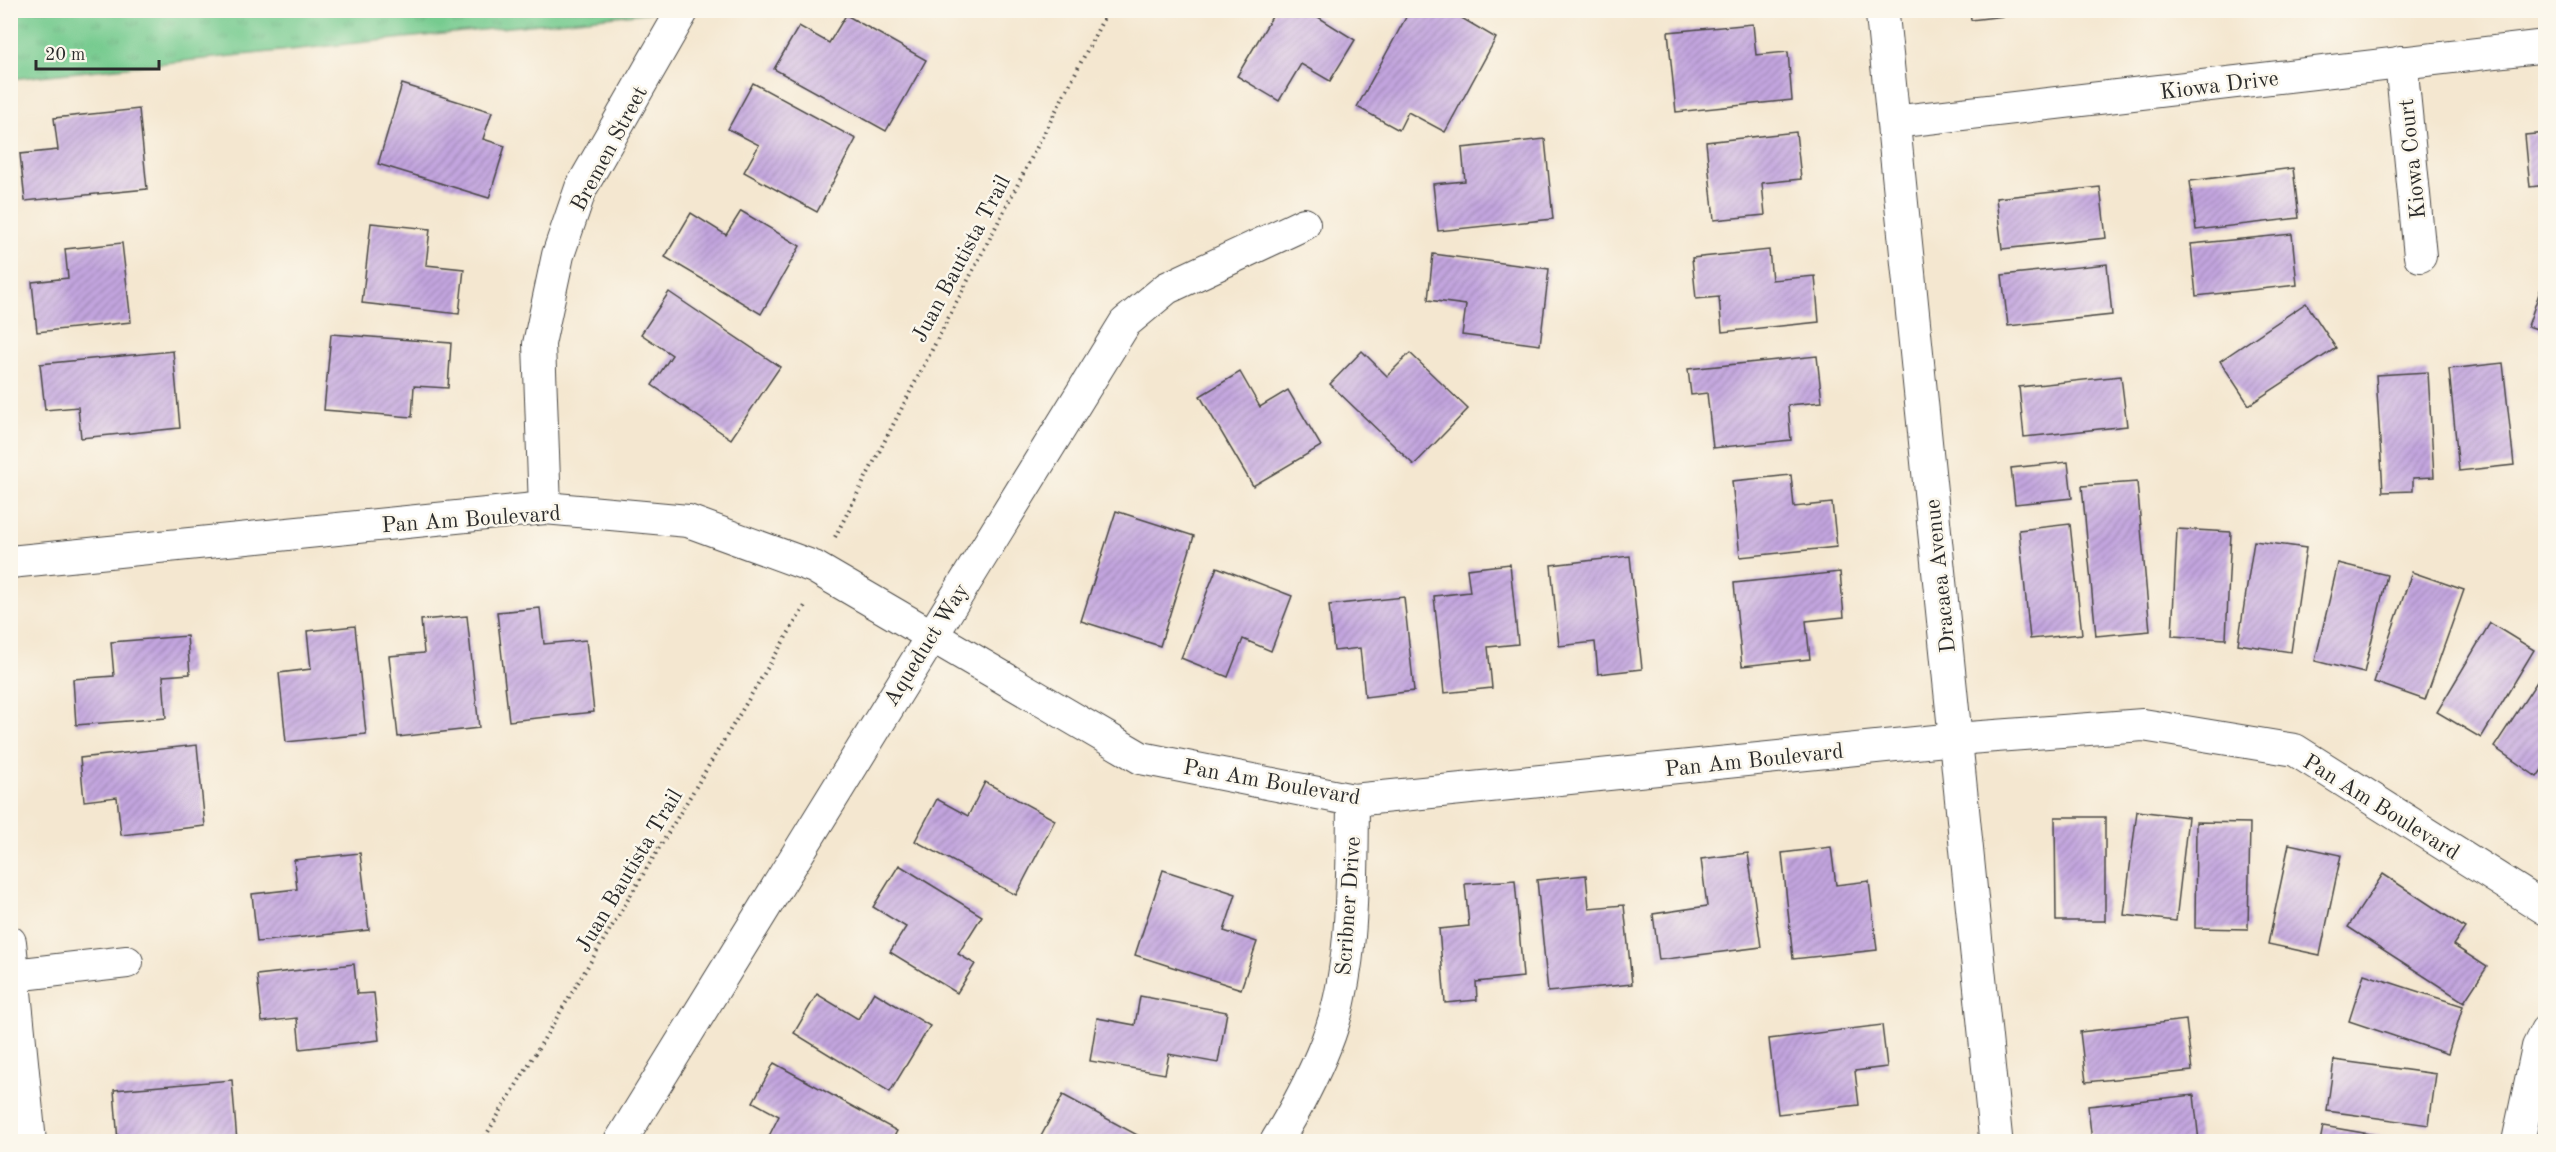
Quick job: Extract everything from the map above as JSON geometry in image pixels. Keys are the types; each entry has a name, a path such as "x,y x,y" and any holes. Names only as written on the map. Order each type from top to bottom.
{"street":[{"name":"Bremen Street","path":"545,508 539,344 558,255 581,188 683,10"},
{"name":"Dracaea Avenue","path":"1882,10 1996,1142"},
{"name":"Kiowa Drive","path":"1893,122 2546,46"},
{"name":"Kiowa Court","path":"2401,62 2420,256"},
{"name":"Aqueduct Way","path":"620,1142 931,634 1125,323 1167,288 1304,225"},
{"name":"Pan Am Boulevard","path":"10,562 545,508 688,521 814,567 1141,758 1353,800 1955,739 2143,725 2295,750 2546,909"},
{"name":"Scribner Drive","path":"1276,1142 1327,1043 1344,974 1352,898 1353,800"},
{"path":"10,942 30,1142"},
{"path":"14,975 127,962"},
{"path":"2518,1142 2538,1047 2546,1031"}],"path":[{"name":"Juan Bautista Trail","path":"842,521 1108,10"},
{"name":"Juan Bautista Trail","path":"482,1142 801,615"}],"green space":[{"path":"11,10 663,10 663,11 11,79"}],"building":[{"path":"1276,10 1307,10 1355,40 1330,81 1301,64 1279,101 1237,76"},
{"path":"1410,10 1448,10 1496,38 1445,132 1408,112 1399,130 1357,107"},
{"path":"1970,10 2020,10 2021,14 1971,20"},
{"path":"846,15 926,60 886,131 774,69 799,26 829,43"},
{"path":"1753,24 1756,55 1788,52 1792,100 1676,112 1668,32"},
{"path":"753,83 856,139 817,212 744,172 759,145 728,129"},
{"path":"402,84 492,112 483,139 505,146 489,198 378,164"},
{"path":"139,109 147,189 25,201 20,154 58,150 54,118"},
{"path":"1796,132 1801,179 1762,183 1765,215 1714,220 1706,142"},
{"path":"2546,133 2546,185 2530,187 2525,135"},
{"path":"1545,139 1553,219 1438,231 1433,184 1465,181 1462,148"},
{"path":"2293,168 2299,218 2196,230 2190,181"},
{"path":"2100,187 2106,238 2002,249 1996,198"},
{"path":"741,211 800,246 761,314 665,257 691,213 726,235"},
{"path":"371,223 430,229 426,265 464,269 459,314 362,303"},
{"path":"2292,234 2297,285 2196,296 2191,244"},
{"path":"122,243 131,322 37,332 32,282 68,278 65,249"},
{"path":"1769,250 1772,280 1815,276 1819,322 1722,332 1719,297 1696,299 1692,258"},
{"path":"1433,254 1549,269 1540,345 1462,335 1466,305 1428,300"},
{"path":"2107,264 2112,315 2008,326 2002,275"},
{"path":"2546,273 2546,332 2528,326"},
{"path":"669,292 780,367 731,439 652,385 672,355 641,334"},
{"path":"2306,303 2336,348 2249,405 2220,361"},
{"path":"331,334 451,343 448,388 414,386 412,417 324,410"},
{"path":"173,351 180,428 81,438 78,407 45,410 40,364"},
{"path":"1362,351 1387,376 1410,353 1468,409 1414,465 1330,384"},
{"path":"1817,356 1822,402 1788,405 1791,440 1713,448 1707,393 1691,395 1688,369"},
{"path":"2503,363 2514,465 2459,471 2449,369"},
{"path":"1240,372 1260,407 1288,390 1321,446 1253,486 1200,396"},
{"path":"2428,372 2434,477 2413,478 2413,491 2383,492 2376,375"},
{"path":"2121,376 2127,426 2024,437 2019,387"},
{"path":"2068,462 2072,498 2015,504 2011,468"},
{"path":"1791,475 1794,507 1832,503 1837,547 1740,557 1732,481"},
{"path":"2137,482 2150,631 2096,636 2082,486"},
{"path":"1116,511 1194,536 1160,646 1081,621"},
{"path":"2070,524 2082,634 2030,639 2019,530"},
{"path":"2177,529 2231,532 2226,639 2172,636"},
{"path":"2254,541 2306,548 2291,652 2238,644"},
{"path":"1630,556 1642,669 1598,674 1595,642 1559,646 1551,565"},
{"path":"2338,563 2387,575 2364,673 2315,661"},
{"path":"1510,564 1518,644 1488,647 1492,688 1444,693 1434,596 1470,592 1467,569"},
{"path":"1217,567 1292,596 1271,651 1243,639 1228,677 1181,658"},
{"path":"1840,572 1844,617 1806,621 1810,659 1742,666 1734,583"},
{"path":"2412,572 2464,590 2425,700 2374,682"},
{"path":"1404,597 1414,691 1365,697 1360,648 1334,651 1329,605"},
{"path":"540,608 544,644 586,640 594,712 509,721 497,612"},
{"path":"467,616 479,728 398,737 389,656 424,653 421,620"},
{"path":"2490,623 2534,650 2481,738 2437,712"},
{"path":"355,626 366,734 286,742 279,673 311,669 307,631"},
{"path":"187,636 190,674 163,676 166,718 76,725 73,679 114,676 111,642"},
{"path":"2546,668 2546,764 2537,777 2494,747"},
{"path":"197,745 205,826 121,835 117,797 84,801 80,758"},
{"path":"985,782 1055,820 1016,895 915,841 937,799 968,816"},
{"path":"2137,811 2188,817 2176,921 2124,915"},
{"path":"2055,817 2105,817 2105,921 2056,921"},
{"path":"2196,822 2250,823 2248,929 2195,928"},
{"path":"2289,844 2341,855 2320,955 2268,944"},
{"path":"1831,847 1836,885 1869,881 1877,950 1793,959 1782,853"},
{"path":"360,853 369,930 257,942 252,894 297,889 294,860"},
{"path":"1748,853 1761,947 1659,960 1653,914 1707,906 1701,859"},
{"path":"899,865 982,916 958,954 975,964 957,993 890,952 906,927 873,907"},
{"path":"1163,870 1236,894 1224,931 1257,942 1241,989 1135,955"},
{"path":"2383,874 2465,928 2453,945 2487,967 2464,1002 2348,927"},
{"path":"1586,875 1589,908 1624,905 1632,984 1548,992 1537,880"},
{"path":"1515,880 1523,977 1476,982 1477,1000 1445,1003 1439,929 1469,926 1465,884"},
{"path":"354,964 357,994 374,993 379,1040 300,1049 297,1018 262,1022 257,975"},
{"path":"2364,974 2463,1006 2448,1054 2349,1021"},
{"path":"874,992 930,1026 890,1092 794,1033 817,994 858,1019"},
{"path":"1140,996 1227,1012 1218,1063 1169,1054 1165,1074 1090,1061 1097,1018 1135,1025"},
{"path":"2186,1020 2192,1071 2086,1082 2080,1032"},
{"path":"1882,1025 1887,1067 1855,1071 1859,1105 1778,1114 1769,1039"},
{"path":"2334,1060 2436,1074 2429,1125 2327,1111"},
{"path":"774,1063 897,1131 891,1142 766,1142 779,1116 753,1102"},
{"path":"232,1080 237,1142 118,1142 114,1090"},
{"path":"1063,1095 1141,1137 1138,1142 1038,1142"},
{"path":"2194,1095 2199,1142 2092,1142 2088,1106"},
{"path":"2323,1126 2404,1140 2404,1142 2320,1142"}]}
